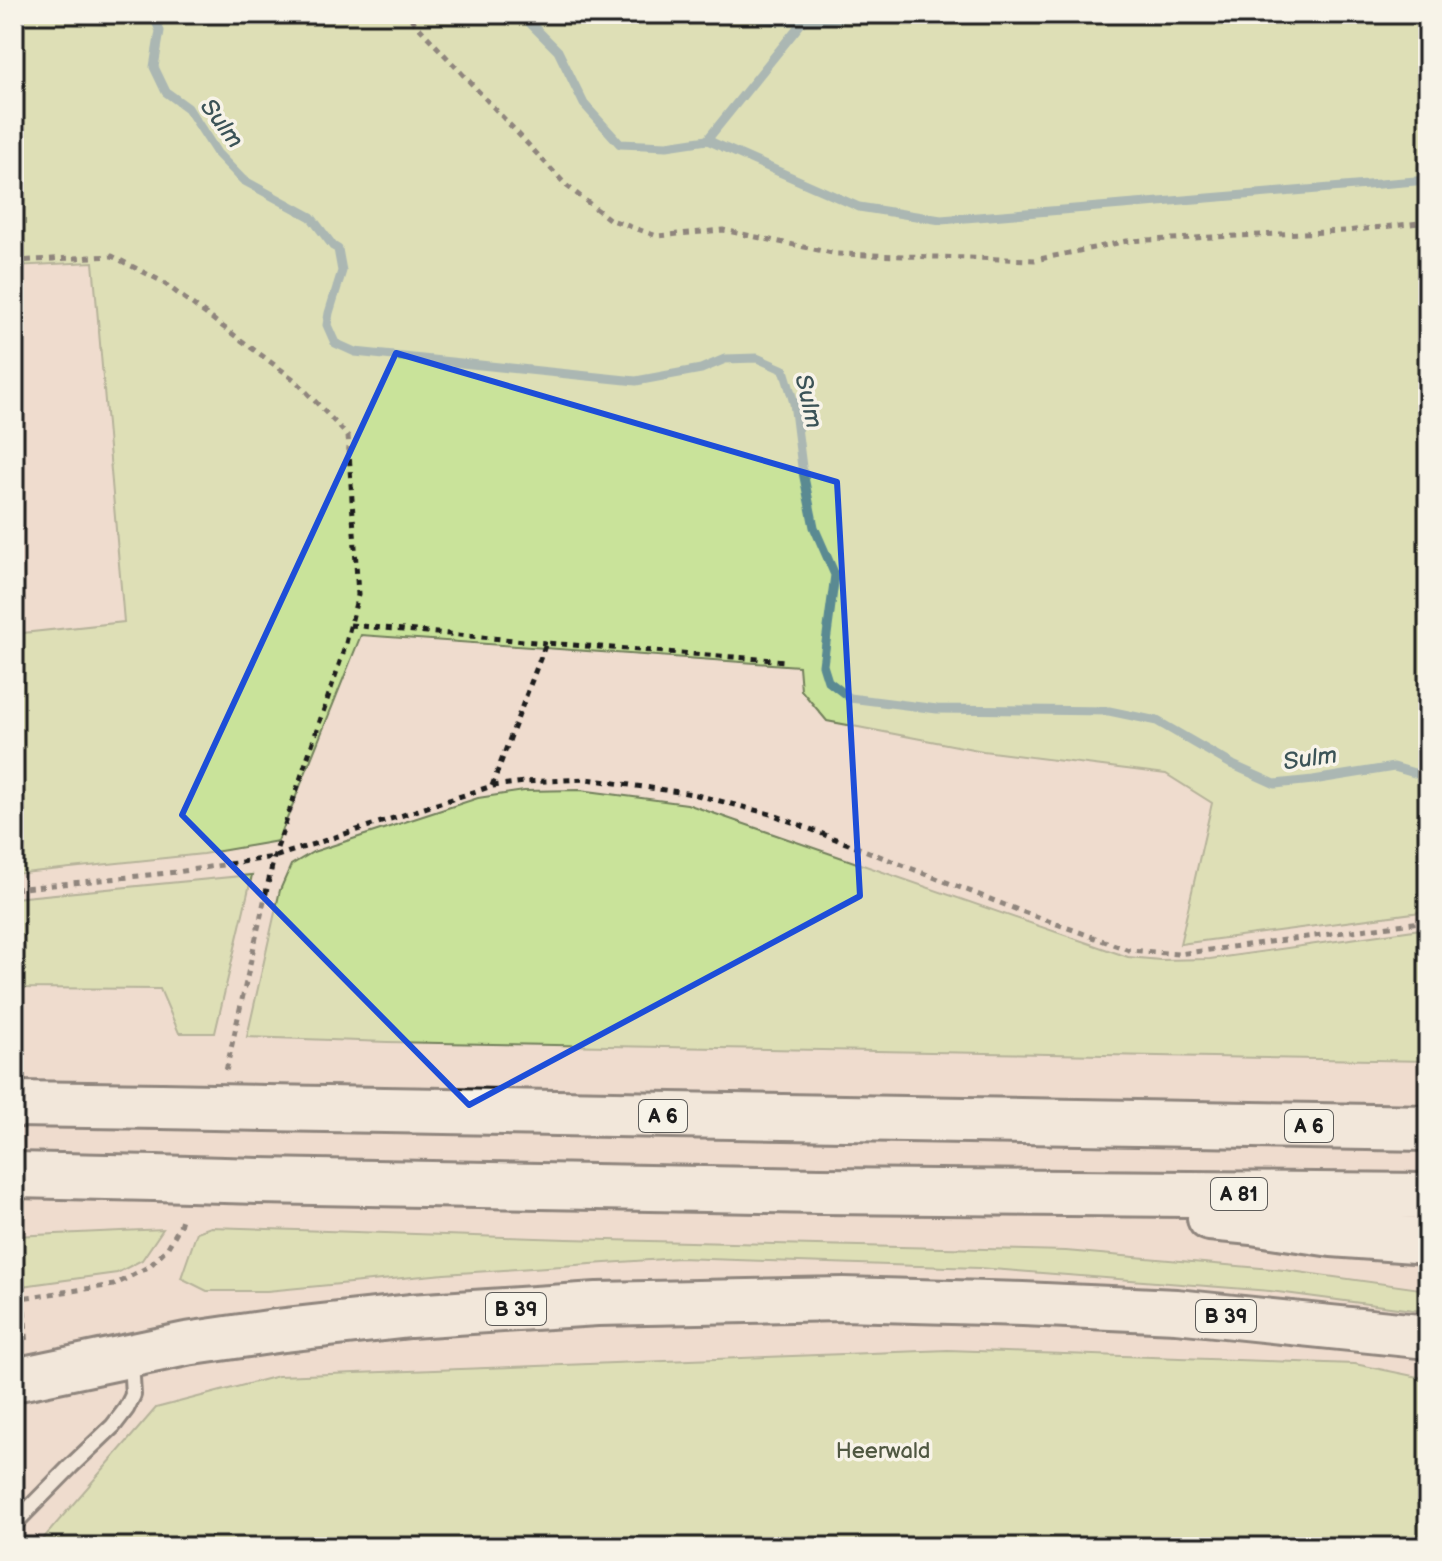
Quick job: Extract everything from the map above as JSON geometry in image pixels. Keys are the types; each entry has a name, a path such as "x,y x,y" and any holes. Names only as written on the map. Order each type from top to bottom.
{"highway":[{"name":"A 6","path":"14,1104 1428,1128"},
{"path":"14,1175 1050,1193 1332,1234 1428,1241"},
{"name":"A 81","path":"1050,1193 1428,1196"}],"main road":[{"name":"B 39","path":"18,1379 186,1344 276,1331 410,1316 597,1304 843,1299 1023,1304 1176,1311 1428,1337"}],"lane":[{"path":"14,1524 113,1426 126,1409 133,1395 131,1355"}],"path":[{"path":"400,14 411,19 567,186 609,219 657,236 723,230 837,254 1035,260 1127,241 1346,231 1428,222"},
{"path":"14,261 112,256 161,281 295,380 348,436 358,595 345,647 274,857 224,1080"},
{"path":"350,625 787,661"},
{"path":"492,786 546,643"},
{"path":"14,889 177,872 274,857 492,786 587,779 693,794 774,815 1129,950 1179,954 1428,921"},
{"path":"14,1299 114,1285 150,1266 168,1247 180,1226"},
{"path":"18,1379 21,1351 27,1346 23,1298"}],"highlighted area":[{"path":"396,353 837,482 860,896 469,1105 182,815"}],"green space":[{"path":"14,14 1428,14 1428,911 1180,944 1212,803 1166,774 983,751 827,721 801,690 799,666 361,635 278,841 203,854 14,874 14,634 124,622 93,262 14,266"},
{"path":"580,790 687,804 1128,957 1210,959 1428,928 1428,1061 247,1037 280,890 291,865 313,852 478,798 524,791"},
{"path":"252,875 215,1033 179,1033 160,989 14,988 14,898"},
{"path":"211,1227 1066,1251 1284,1270 1428,1290 1428,1312 1270,1291 979,1268 679,1258 444,1274 267,1291 207,1291 181,1278 197,1232"},
{"path":"163,1229 142,1260 117,1273 14,1287 14,1236"},
{"name":"Heerwald","path":"948,1350 1355,1364 1428,1379 1428,1547 36,1547 156,1408 278,1376"}],"waterway":[{"name":"Sulm","path":"153,14 160,31 154,67 166,92 188,108 217,153 243,180 311,217 338,249 342,271 327,325 335,343 355,352 636,381 701,369 725,359 757,358 784,370 794,403 814,527 835,575 823,665 828,681 850,698 937,709 1109,711 1157,721 1233,765 1275,784 1394,767 1428,777"},
{"path":"521,14 558,51 584,104 620,144 667,146 707,140 859,207 941,220 1428,180"},
{"path":"729,14 780,21 879,14"},
{"path":"707,140 803,21"}]}
